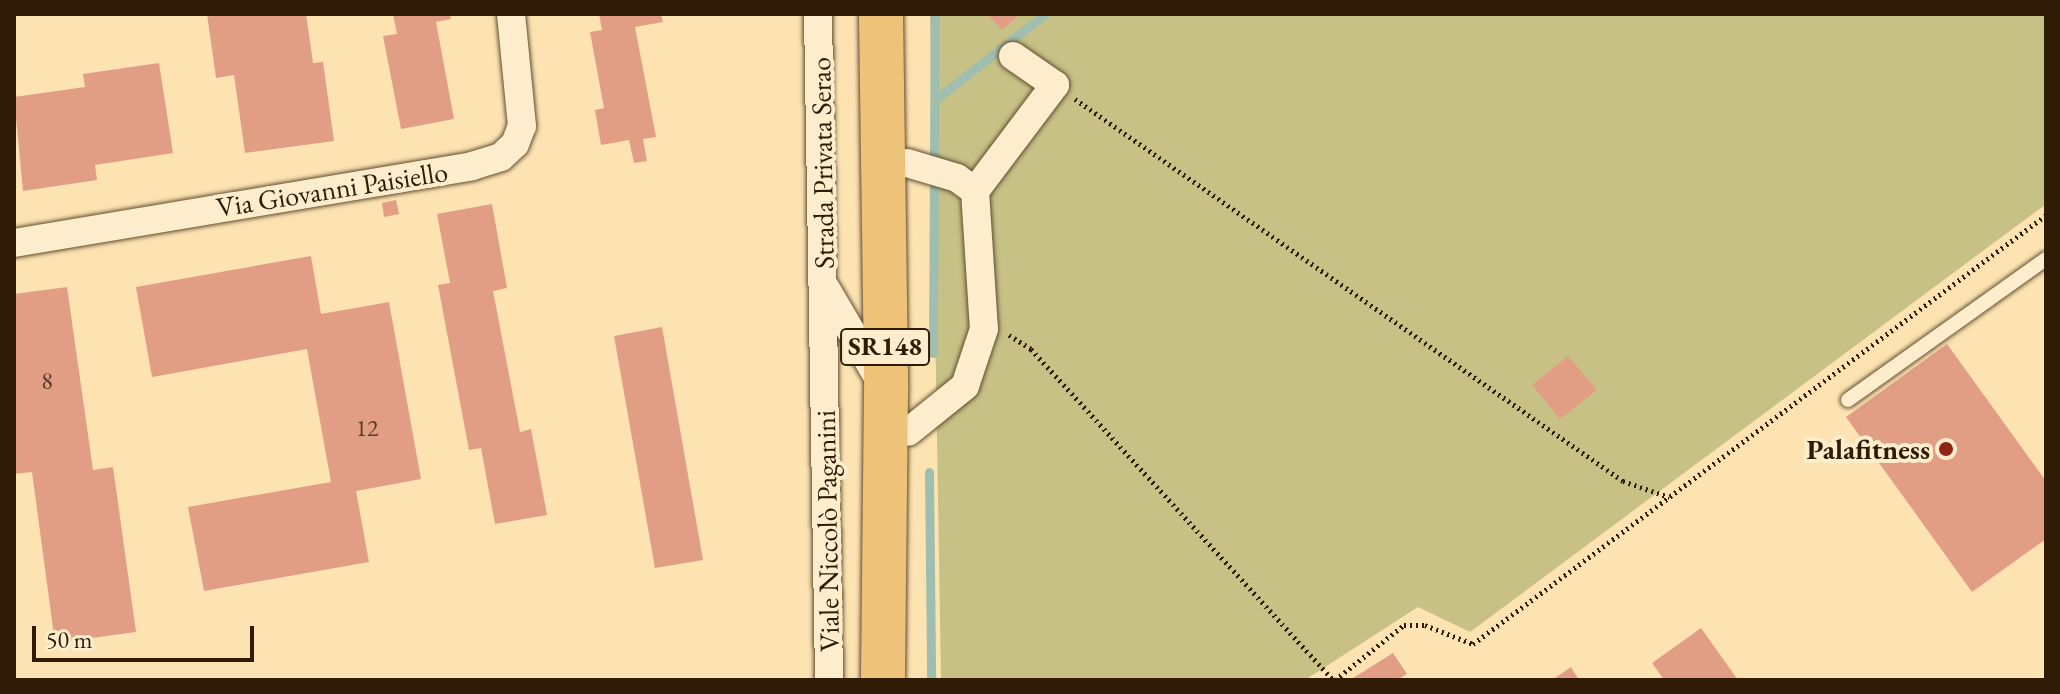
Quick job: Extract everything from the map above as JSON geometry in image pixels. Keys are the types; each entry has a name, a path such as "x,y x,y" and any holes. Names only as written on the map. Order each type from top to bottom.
{"main road":[{"name":"SR148","path":"881,14 886,390 883,680"},
{"name":"SR148","path":"906,14 909,680"}],"street":[{"name":"Via Giovanni Paisiello","path":"14,243 472,166 501,157 515,144 522,126 511,14"},
{"name":"Strada Privata Serao","path":"818,14 824,287 886,390"},
{"path":"908,432 965,386 984,329 966,184 1055,85 1013,56"},
{"path":"907,163 966,184"},
{"name":"Viale Niccolò Paganini","path":"824,287 829,680"}],"lane":[{"path":"1848,400 2046,259"}],"path":[{"path":"1055,85 1623,481 1669,497"},
{"path":"984,329 1031,349 1334,680 1404,625 1425,625 1473,644 2046,215"}],"shaded area":[{"path":"930,14 2046,14 2046,204 1470,632 1418,607 1305,680 941,680"}],"building":[{"path":"207,14 306,14 313,63 323,62 334,141 245,153 234,75 216,78"},
{"path":"393,14 450,14 451,19 436,22 454,119 401,129 383,36 397,34"},
{"path":"599,14 661,14 663,22 635,27 656,137 643,139 647,161 634,163 629,140 601,145 595,110 604,108 590,32 602,30"},
{"path":"987,14 1020,14 1002,30"},
{"path":"159,63 173,153 95,165 97,180 23,191 14,97 85,87 83,74"},
{"path":"396,200 399,214 384,217 382,203"},
{"path":"492,204 507,288 493,291 520,432 531,429 547,515 495,524 481,448 469,450 438,285 450,283 437,214"},
{"path":"311,256 321,314 389,302 421,479 356,491 369,562 204,591 188,507 331,482 307,349 152,377 136,287"},
{"path":"67,287 93,470 113,467 136,632 55,643 32,472 14,474 14,294"},
{"path":"662,327 703,560 655,568 614,336"},
{"name":"Palafitness","path":"1947,344 2046,481 2046,539 1972,592 1846,417"},
{"path":"1568,356 1597,390 1560,419 1532,385"},
{"path":"1701,628 1738,680 1664,680 1652,663"},
{"path":"1393,653 1407,674 1397,680 1350,680"},
{"path":"1571,667 1579,680 1552,680"}],"waterway":[{"path":"933,353 935,14"},
{"path":"935,100 1045,14"},
{"path":"929,472 931,680"}],"place":[{"name":"Palafitness","path":"1946,449"}]}
